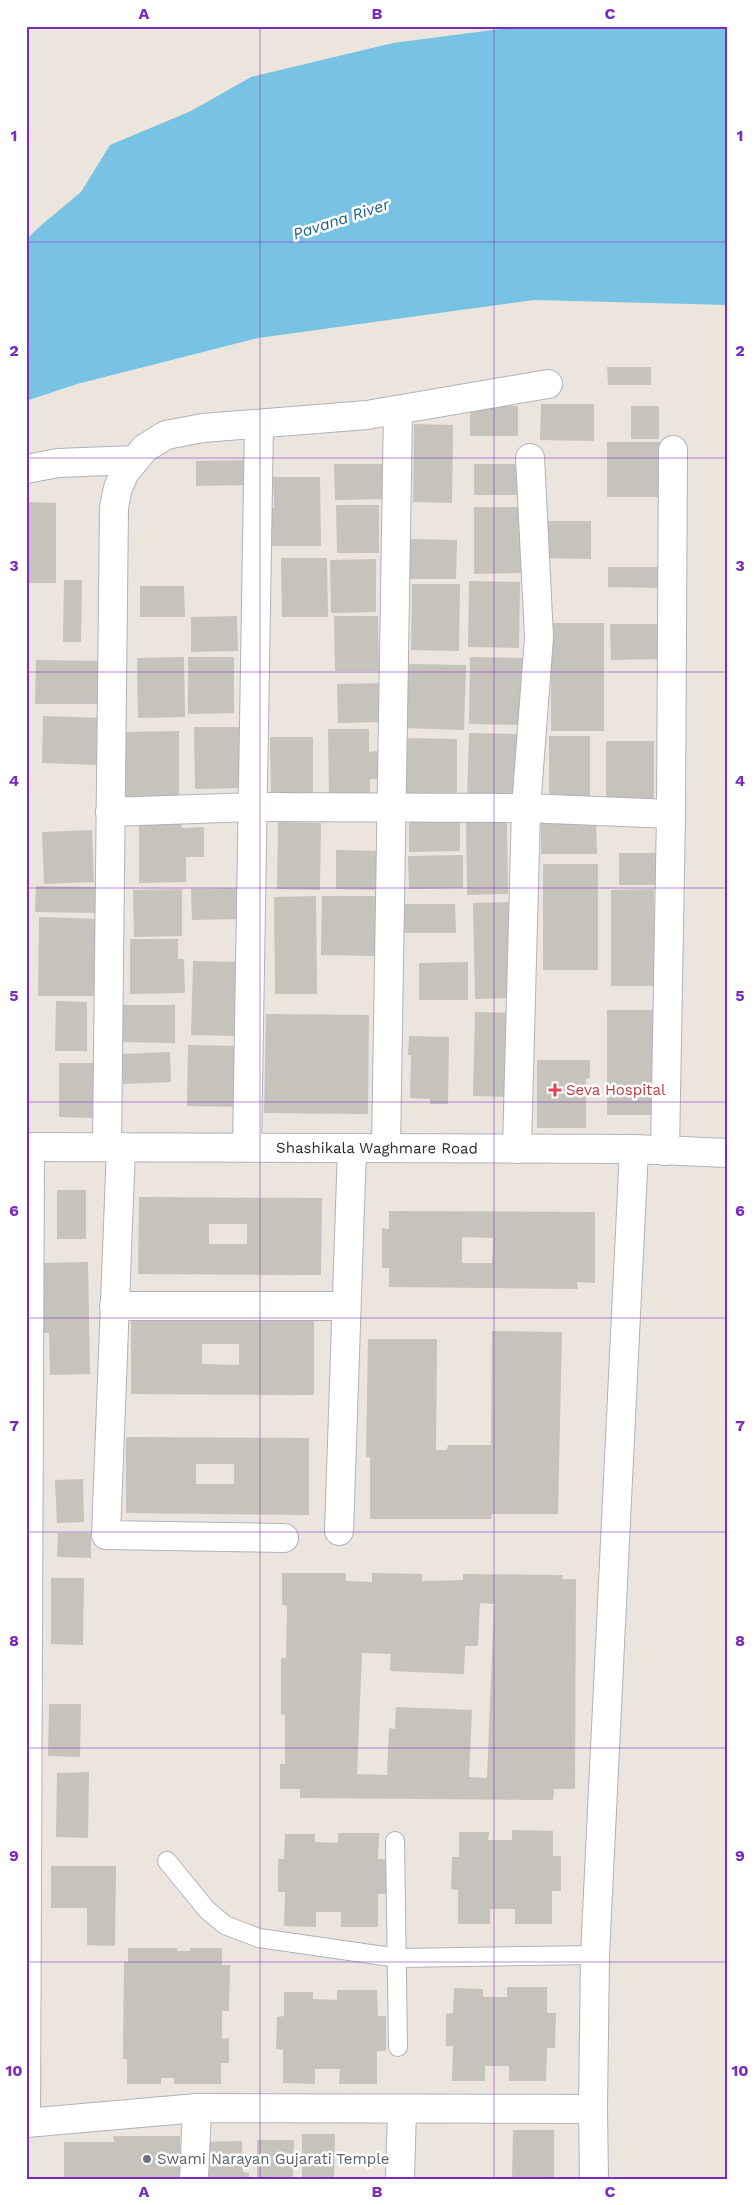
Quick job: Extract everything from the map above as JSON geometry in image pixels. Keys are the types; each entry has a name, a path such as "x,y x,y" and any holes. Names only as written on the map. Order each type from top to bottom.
{"street":[{"path":"284,1538 106,1535 114,1306 110,812 114,506 118,488 125,472 144,448 166,435 203,428 398,410 548,384"},
{"path":"386,1148 398,410"},
{"path":"247,1147 259,424"},
{"path":"665,1151 672,814 672,450"},
{"path":"517,1149 526,808 538,637 530,458"},
{"path":"26,469 58,463 135,460"},
{"path":"110,812 253,807 526,808 672,814"},
{"path":"28,1147 26,2123 197,2108 593,2109"},
{"name":"Shashikala Waghmare Road","path":"28,1147 634,1149 728,1153"},
{"path":"338,1531 352,1148"},
{"path":"594,2179 595,1955 634,1149"},
{"path":"114,1306 345,1306"},
{"path":"194,2179 197,2108"},
{"path":"400,2179 402,2109"}],"lane":[{"path":"395,1841 398,2047"},
{"path":"167,1861 207,1910 224,1925 259,1938 398,1958 595,1955"}],"water":[{"name":"Pavana River","path":"524,26 728,26 728,305 534,300 258,338 77,384 26,401 26,240 81,192 110,145 191,111 251,77 393,43"}],"building":[{"path":"607,367 651,367 651,385 608,385"},
{"path":"541,404 594,404 594,441 540,440"},
{"path":"470,406 518,406 518,436 470,436"},
{"path":"631,406 659,406 659,439 631,439"},
{"path":"414,424 453,425 452,503 413,502"},
{"path":"607,442 660,442 660,497 607,497"},
{"path":"248,460 248,485 196,486 196,461"},
{"path":"334,464 387,464 387,499 335,500"},
{"path":"474,464 522,464 522,495 474,495"},
{"path":"273,477 320,477 321,546 265,546 264,508 274,508"},
{"path":"26,502 56,503 56,583 26,583"},
{"path":"336,505 379,505 379,553 337,553"},
{"path":"474,507 523,507 523,573 474,574"},
{"path":"542,521 591,521 591,559 542,558"},
{"path":"409,539 457,540 456,579 408,579"},
{"path":"281,558 327,558 328,617 282,617"},
{"path":"376,559 376,612 331,613 330,560"},
{"path":"608,567 660,567 660,588 608,587"},
{"path":"64,580 82,580 81,642 63,642"},
{"path":"469,581 520,582 519,648 468,647"},
{"path":"412,584 460,584 459,651 411,650"},
{"path":"140,586 184,586 185,617 140,617"},
{"path":"237,616 238,651 191,652 191,617"},
{"path":"334,616 378,616 379,671 335,671"},
{"path":"551,623 604,623 604,731 551,731"},
{"path":"610,624 666,624 666,659 611,660"},
{"path":"184,657 185,717 138,718 137,658"},
{"path":"188,657 234,657 234,713 188,714"},
{"path":"470,657 529,658 528,725 469,724"},
{"path":"36,660 102,661 101,704 35,704"},
{"path":"407,664 466,665 464,730 406,728"},
{"path":"385,683 385,722 338,723 337,684"},
{"path":"43,716 101,718 100,765 42,763"},
{"path":"194,727 243,727 244,788 195,789"},
{"path":"328,729 369,729 369,752 379,751 379,779 370,779 370,796 329,796"},
{"path":"179,731 179,798 126,799 125,732"},
{"path":"469,733 520,734 519,801 467,800"},
{"path":"549,736 590,736 590,803 549,803"},
{"path":"270,737 313,737 313,799 271,799"},
{"path":"400,738 457,739 457,802 399,801"},
{"path":"606,741 654,741 654,803 606,803"},
{"path":"507,820 508,894 467,895 466,821"},
{"path":"541,820 596,820 597,854 541,854"},
{"path":"409,821 460,821 460,851 409,852"},
{"path":"181,822 182,828 204,827 204,857 186,857 186,882 139,883 139,823"},
{"path":"278,822 321,823 320,890 277,889"},
{"path":"92,830 94,882 44,884 42,832"},
{"path":"336,850 381,851 381,890 336,889"},
{"path":"619,853 668,853 668,885 619,885"},
{"path":"463,855 463,888 409,889 408,856"},
{"path":"543,864 598,864 598,970 543,970"},
{"path":"36,886 102,887 102,913 35,912"},
{"path":"243,888 243,919 192,920 191,889"},
{"path":"182,889 182,936 134,937 133,890"},
{"path":"654,889 654,986 611,986 611,890"},
{"path":"316,896 317,994 275,994 274,897"},
{"path":"322,896 381,896 380,956 321,955"},
{"path":"513,902 514,998 475,999 473,903"},
{"path":"403,904 455,904 456,933 403,933"},
{"path":"39,917 103,919 101,996 38,996"},
{"path":"130,939 178,939 178,959 184,959 185,993 130,994"},
{"path":"193,961 238,962 236,1036 191,1035"},
{"path":"468,962 468,1000 419,1000 419,963"},
{"path":"56,1001 87,1002 87,1051 55,1051"},
{"path":"120,1005 175,1005 175,1043 119,1042"},
{"path":"607,1010 659,1010 659,1042 653,1042 653,1115 607,1115"},
{"path":"475,1012 516,1013 514,1097 473,1096"},
{"path":"266,1014 369,1015 368,1114 264,1113"},
{"path":"409,1036 449,1037 448,1104 430,1104 430,1099 410,1098 411,1055 408,1055"},
{"path":"188,1045 243,1046 242,1107 187,1106"},
{"path":"170,1052 171,1082 123,1084 122,1054"},
{"path":"537,1060 590,1060 590,1078 586,1079 586,1128 537,1128"},
{"path":"59,1063 94,1063 93,1118 59,1117"},
{"path":"57,1190 86,1190 86,1239 57,1239"},
{"path":"139,1197 322,1198 321,1275 138,1274","holes":["209,1224 247,1224 247,1244 209,1244"]},
{"path":"389,1211 595,1212 595,1283 577,1282 578,1289 389,1287 389,1268 382,1268 382,1228 389,1229","holes":["462,1237 493,1238 492,1263 462,1263"]},
{"path":"88,1262 90,1374 50,1375 49,1333 44,1333 42,1263"},
{"path":"131,1317 314,1319 314,1395 131,1394","holes":["202,1344 239,1344 239,1365 202,1364"]},
{"path":"492,1331 562,1332 558,1514 492,1514 491,1519 370,1519 370,1457 366,1457 368,1339 437,1339 436,1450 447,1450 448,1445 491,1445"},
{"path":"126,1437 309,1438 309,1515 126,1513","holes":["196,1464 234,1464 234,1484 196,1484"]},
{"path":"83,1479 84,1522 57,1523 55,1480"},
{"path":"58,1533 91,1533 91,1558 57,1557"},
{"path":"282,1573 346,1573 346,1581 372,1582 372,1573 422,1574 422,1581 463,1580 463,1574 563,1575 562,1579 576,1579 575,1789 554,1789 553,1800 300,1798 300,1789 280,1789 280,1764 285,1764 285,1715 281,1714 281,1658 286,1658 287,1606 282,1605","holes":["480,1603 494,1604 487,1778 469,1777 472,1710 396,1707 395,1729 389,1728 387,1775 357,1774 362,1653 391,1654 390,1671 464,1674 465,1646 478,1646"]},
{"path":"51,1578 84,1578 83,1645 51,1644"},
{"path":"49,1704 81,1704 80,1757 48,1756"},
{"path":"89,1772 88,1838 56,1837 57,1773"},
{"path":"512,1830 553,1831 553,1856 561,1856 561,1891 552,1891 552,1924 515,1924 515,1909 490,1909 490,1924 458,1924 458,1890 451,1889 452,1857 459,1857 459,1832 489,1832 488,1840 512,1840"},
{"path":"338,1833 379,1833 378,1859 387,1859 387,1894 378,1894 378,1927 341,1927 341,1912 316,1912 316,1927 284,1926 285,1892 278,1892 278,1859 284,1859 285,1834 315,1834 315,1842 338,1843"},
{"path":"51,1866 116,1866 115,1946 87,1945 87,1908 51,1908"},
{"path":"128,1948 177,1948 177,1951 190,1951 190,1948 222,1948 222,1965 230,1965 229,2011 222,2011 222,2039 229,2038 229,2063 221,2063 221,2084 174,2084 174,2078 161,2078 161,2084 127,2084 127,2059 123,2059 124,1961 128,1962"},
{"path":"507,1987 547,1987 547,2013 556,2013 555,2048 547,2048 546,2081 509,2081 509,2066 485,2066 485,2081 452,2081 453,2046 446,2046 446,2014 453,2013 454,1988 483,1989 483,1997 507,1997"},
{"path":"337,1990 377,1990 378,2016 386,2016 386,2051 377,2051 377,2084 339,2084 340,2069 315,2069 315,2084 283,2083 283,2050 276,2049 277,2017 284,2016 284,1992 313,1992 313,1999 337,2000"},
{"path":"513,2130 554,2130 554,2179 512,2179"},
{"path":"302,2134 335,2134 334,2179 302,2179"},
{"path":"113,2136 180,2136 180,2179 64,2179 64,2142 114,2142"},
{"path":"257,2140 294,2140 293,2179 257,2179"},
{"path":"242,2141 243,2172 249,2173 249,2179 203,2179 199,2142"}],"place":[{"name":"Seva Hospital","path":"555,1090"},
{"name":"Swami Narayan Gujarati Temple","path":"147,2159"}]}
